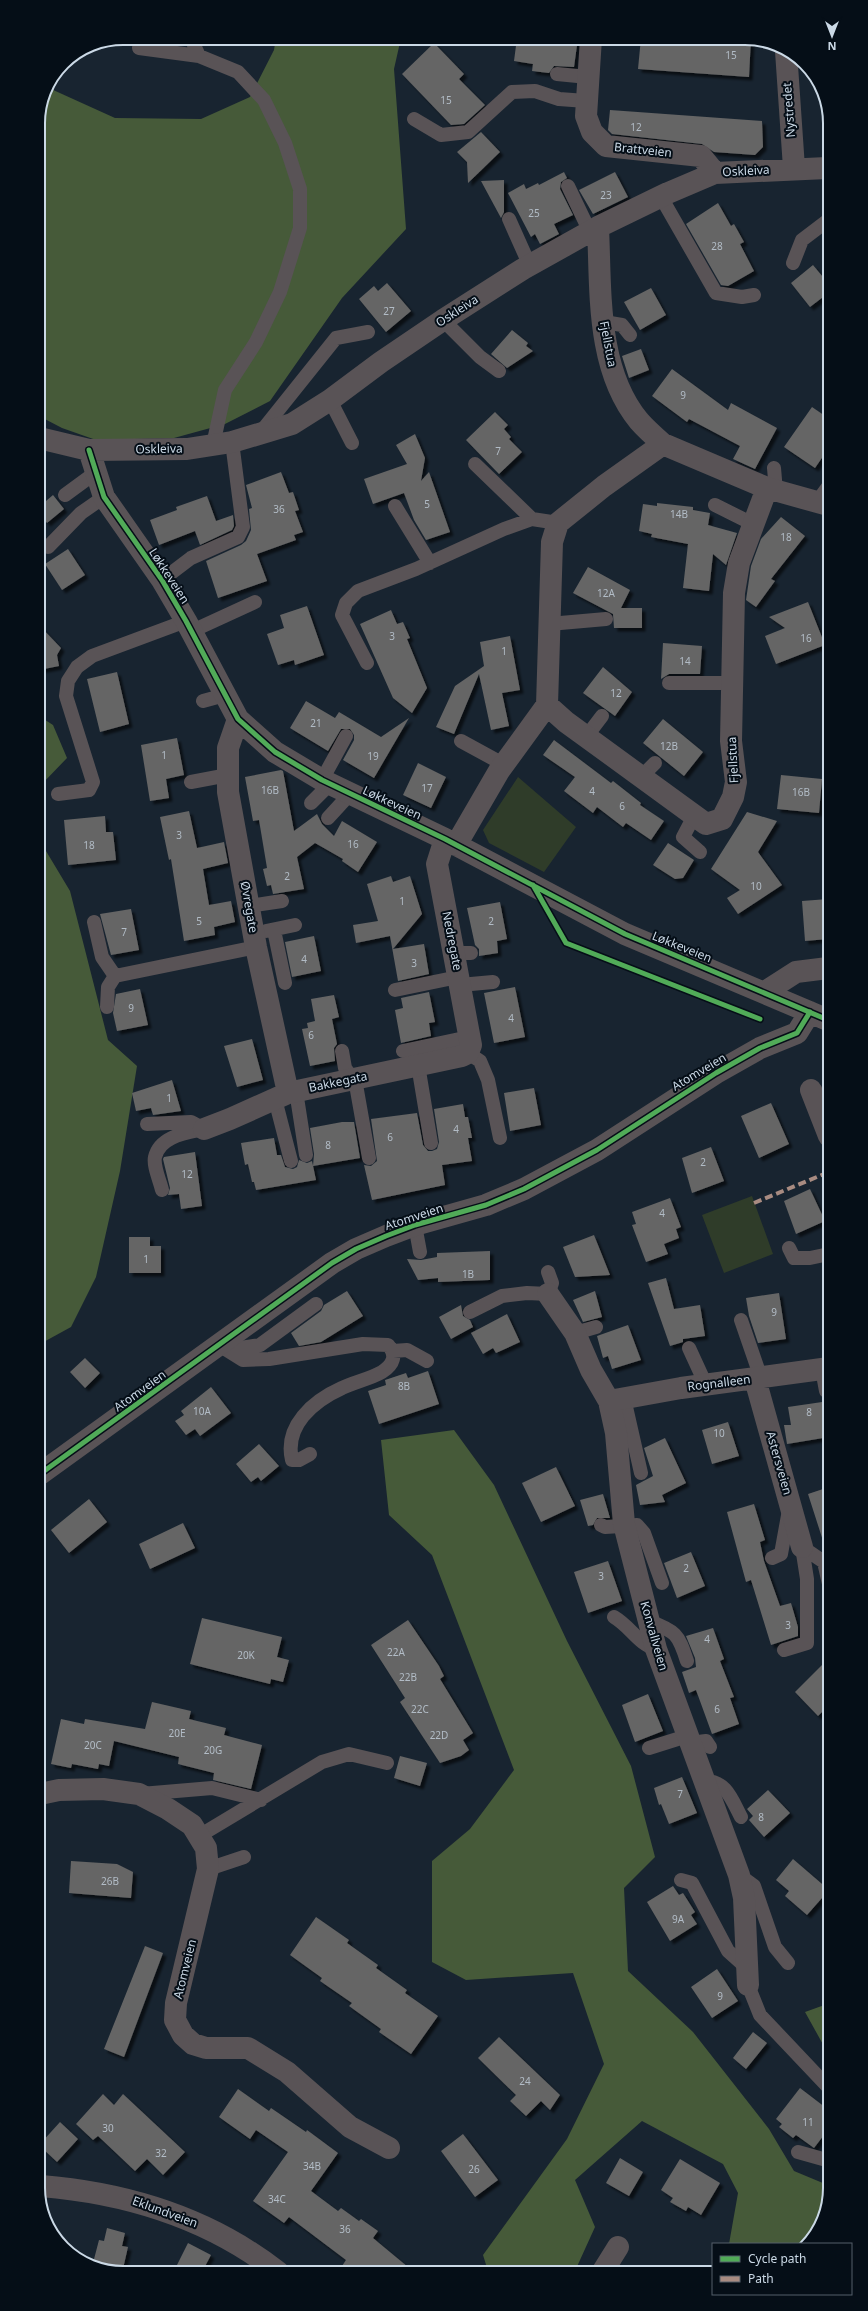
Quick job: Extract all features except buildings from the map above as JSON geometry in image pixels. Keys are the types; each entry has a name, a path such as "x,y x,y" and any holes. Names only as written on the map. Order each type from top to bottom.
{"street":[{"name":"Brattveien","path":"590,45 586,116 592,132 606,146 701,156 716,173"},
{"name":"Nystredet","path":"786,57 794,168"},
{"name":"Oskleiva","path":"45,439 89,450 187,449 223,443 292,424 330,400 381,362 443,320 530,266 594,230 661,196 716,173 794,168 823,168"},
{"name":"Fjellstua","path":"594,230 609,358 620,391 639,421 663,444 772,490 823,498"},
{"path":"450,842 503,764 547,704 552,542 558,523 604,486 663,444"},
{"name":"Løkkeveien","path":"89,450 95,473 104,496 162,580 189,626 238,719 275,752 326,782 450,842 625,934 819,1016"},
{"name":"Fjellstua","path":"547,704 586,737 648,770 694,816 706,824 722,819 733,797 736,782 731,741 734,593 739,563 752,524 772,490"},
{"name":"Øvregate","path":"238,719 228,748 228,792 249,906 261,937 286,1094"},
{"name":"Nedregate","path":"450,842 437,864 462,953 459,981 470,1045"},
{"path":"765,992 796,972 823,969"},
{"name":"Atomveien","path":"45,1471 223,1348 332,1263 356,1249 415,1225 486,1205 524,1189 597,1150 716,1073 760,1048 797,1033 819,1016"},
{"name":"Bakkegata","path":"204,1128 230,1119 286,1094 462,1056 470,1045"},
{"path":"811,1090 823,1122"},
{"name":"Konvallveien","path":"548,1294 575,1334 591,1370 616,1399 616,1433 624,1524 656,1649 696,1742 704,1781 739,1875 744,1898 747,1976"},
{"name":"Rognalleen","path":"616,1399 823,1369"},
{"name":"Astersveien","path":"758,1378 802,1547"},
{"name":"Atomveien","path":"45,1793 59,1790 103,1789 139,1794 168,1809 192,1825 206,1848 208,1869 176,2002 175,2020 183,2035 193,2044 206,2048 248,2048 287,2072 350,2127 389,2148"},
{"name":"Eklundveien","path":"45,2186 83,2190 125,2198 169,2212 212,2230 253,2253 270,2266"},
{"path":"606,2266 618,2247"}],"lane":[{"path":"194,45 199,56"},
{"path":"139,48 199,56 238,72 264,100 285,143 300,189 300,228 280,292 256,342 225,390 223,443 243,527 238,537 191,558 162,580"},
{"path":"557,74 588,78"},
{"path":"414,119 441,135 468,132 512,92 535,91 559,99 586,101"},
{"path":"568,186 594,230"},
{"path":"661,196 716,293 742,297 754,295"},
{"path":"510,219 530,266"},
{"path":"793,263 802,240 823,225"},
{"path":"443,320 480,357 499,371"},
{"path":"604,322 622,325 630,335"},
{"path":"260,434 336,338 368,332"},
{"path":"330,400 352,444"},
{"path":"475,464 532,519"},
{"path":"772,490 774,468"},
{"path":"65,495 95,473"},
{"path":"48,547 81,512 104,496"},
{"path":"716,505 752,524"},
{"path":"394,506 430,563"},
{"path":"368,663 342,615 346,603 358,591 430,563 504,529 532,519 558,523"},
{"path":"58,794 89,790 93,782 66,696 68,681 77,668 92,656 189,626 255,602"},
{"path":"549,624 606,619"},
{"path":"669,683 731,683"},
{"path":"203,702 225,695"},
{"path":"586,737 602,716"},
{"path":"311,803 326,782 346,736"},
{"path":"461,741 503,764"},
{"path":"191,782 228,775"},
{"path":"328,818 350,794"},
{"path":"694,816 683,837 700,852"},
{"path":"249,906 282,901"},
{"path":"94,922 102,957 115,976"},
{"path":"107,1007 108,987 115,976 261,937 296,926"},
{"path":"261,937 285,984"},
{"path":"395,990 459,981 493,982"},
{"path":"403,1051 470,1045 480,1061 488,1080 500,1138"},
{"path":"342,1051 345,1068 354,1079 369,1158"},
{"path":"418,1065 431,1143"},
{"path":"286,1094 306,1155"},
{"path":"286,1094 291,1161"},
{"path":"147,1124 192,1122 204,1128"},
{"path":"162,1190 155,1158 162,1144 176,1136 204,1128"},
{"path":"415,1225 420,1252"},
{"path":"789,1248 794,1258 810,1258 823,1255"},
{"path":"470,1312 502,1296 527,1293 548,1294 552,1283 548,1272"},
{"path":"223,1348 260,1344 316,1304"},
{"path":"741,1320 758,1378"},
{"path":"575,1334 596,1327"},
{"path":"223,1348 242,1360 269,1359 363,1344 388,1344 393,1351 394,1358 381,1373 328,1394 306,1413 294,1428 290,1441 292,1460 299,1460 310,1454"},
{"path":"689,1348 706,1385"},
{"path":"393,1351 407,1350 426,1361"},
{"path":"616,1399 641,1473"},
{"path":"772,1558 781,1554 790,1503"},
{"path":"601,1525 605,1527 624,1524 637,1525 644,1533 662,1584"},
{"path":"802,1547 823,1561"},
{"path":"784,1650 807,1643 807,1579 802,1547"},
{"path":"614,1617 626,1625 645,1646 656,1649"},
{"path":"649,1621 673,1630 681,1644 687,1661"},
{"path":"649,1748 696,1742"},
{"path":"199,1836 322,1762 349,1754 387,1763"},
{"path":"704,1781 714,1780 725,1787 741,1817"},
{"path":"139,1794 212,1788 261,1800"},
{"path":"208,1869 244,1857"},
{"path":"739,1875 754,1886 776,1947 788,1963"},
{"path":"681,1880 692,1883 728,1951 747,1976 760,2015 823,2082"},
{"path":"798,2152 823,2159"}],"green space":[{"path":"275,45 399,45 394,69 406,229 342,298 270,401 225,424 174,438 96,440 62,428 45,419 45,118 52,90 115,118 201,119 250,97 274,50"},
{"path":"45,720 53,725 67,758 45,781"},
{"path":"518,777 576,827 544,872 489,843 483,830"},
{"path":"45,849 70,891 108,1040 137,1066 120,1171 96,1277 71,1327 45,1341"},
{"path":"752,1196 773,1254 724,1273 702,1215"},
{"path":"454,1430 494,1485 567,1641 631,1766 655,1857 624,1888 628,1971 693,2032 769,2129 794,2171 823,2183 822,2203 819,2213 813,2227 800,2243 729,2243 738,2193 723,2164 642,2121 575,2180 595,2227 577,2266 486,2266 483,2255 567,2139 604,2064 573,1973 466,1980 432,1962 432,1861 470,1829 514,1770 432,1555 389,1515 381,1440"},
{"path":"823,2006 823,2044 805,2012"}],"marked path":[{"path":"754,1203 823,1174"}],"cycle path":[{"path":"89,450 104,497 162,580 186,621 238,719 275,752 322,780 445,839 625,934 823,1018"},
{"path":"533,885 566,943 760,1019"},
{"path":"45,1470 332,1263 356,1249 386,1236 415,1225 486,1205 524,1189 597,1150 716,1073 760,1048 797,1033 810,1012"}]}
